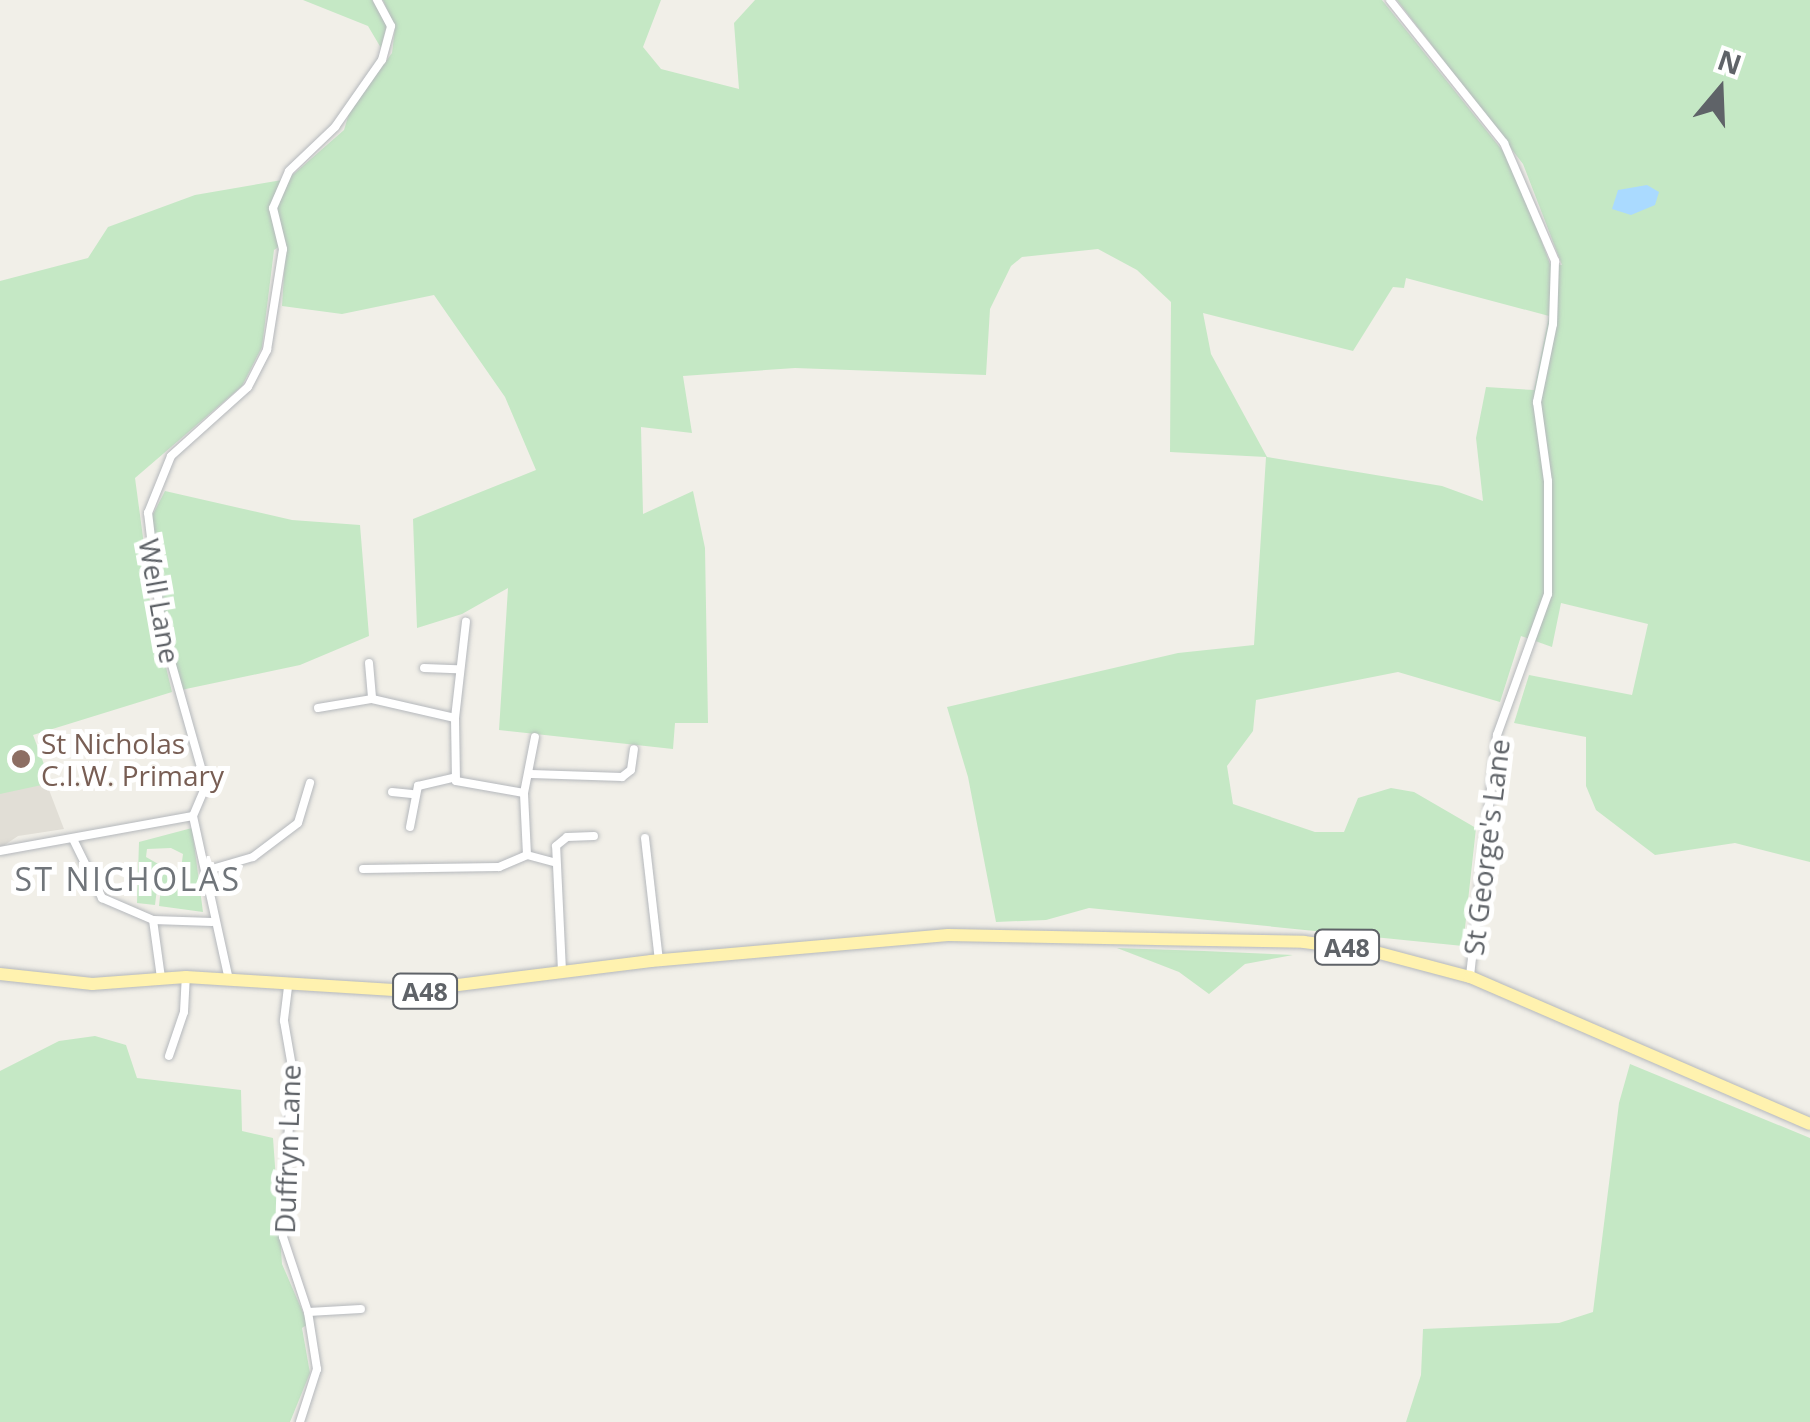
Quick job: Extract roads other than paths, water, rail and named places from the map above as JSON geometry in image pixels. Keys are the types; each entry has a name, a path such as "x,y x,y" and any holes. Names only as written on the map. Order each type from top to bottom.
{"main road":[{"name":"A48","path":"0,974 92,984 186,977 288,987 427,990 659,960 1038,933 1318,944 1470,977 1810,1124"}],"street":[{"name":"Well Lane","path":"229,980 212,922 193,816 206,784 162,630 148,513 171,456 248,387 268,350 283,249 273,208 289,171 334,127 382,60 391,26 377,0"},
{"name":"St George's Lane","path":"1390,0 1504,143 1555,260 1552,324 1537,402 1548,481 1548,594 1498,735 1470,977"},
{"path":"454,778 457,669 466,622"},
{"path":"369,663 372,700"},
{"path":"424,668 457,669"},
{"path":"318,708 372,700 455,718"},
{"path":"527,855 524,794 531,774 534,737"},
{"path":"531,774 622,777 632,770 634,749"},
{"path":"410,827 412,794 422,784 454,778 464,786 524,794"},
{"path":"205,871 253,857 298,823 310,783"},
{"path":"392,792 412,794"},
{"path":"0,851 193,816"},
{"path":"562,972 554,862 560,840 594,836"},
{"path":"645,838 659,960"},
{"path":"73,839 102,898 153,920 212,922"},
{"path":"363,869 498,867 527,855 554,862"},
{"path":"153,920 161,978"},
{"path":"169,1056 186,977"},
{"name":"Duffryn Lane","path":"288,987 284,1021 292,1066 282,1237 308,1312 318,1380 301,1422"},
{"path":"308,1312 360,1309"}],"water":[{"path":"1647,185 1659,192 1655,205 1631,215 1612,209 1618,190"}],"place":[{"name":"St Nicholas C.I.W. Primary","path":"21,759"}],"district":[{"name":"ST NICHOLAS","path":"128,879"}]}
